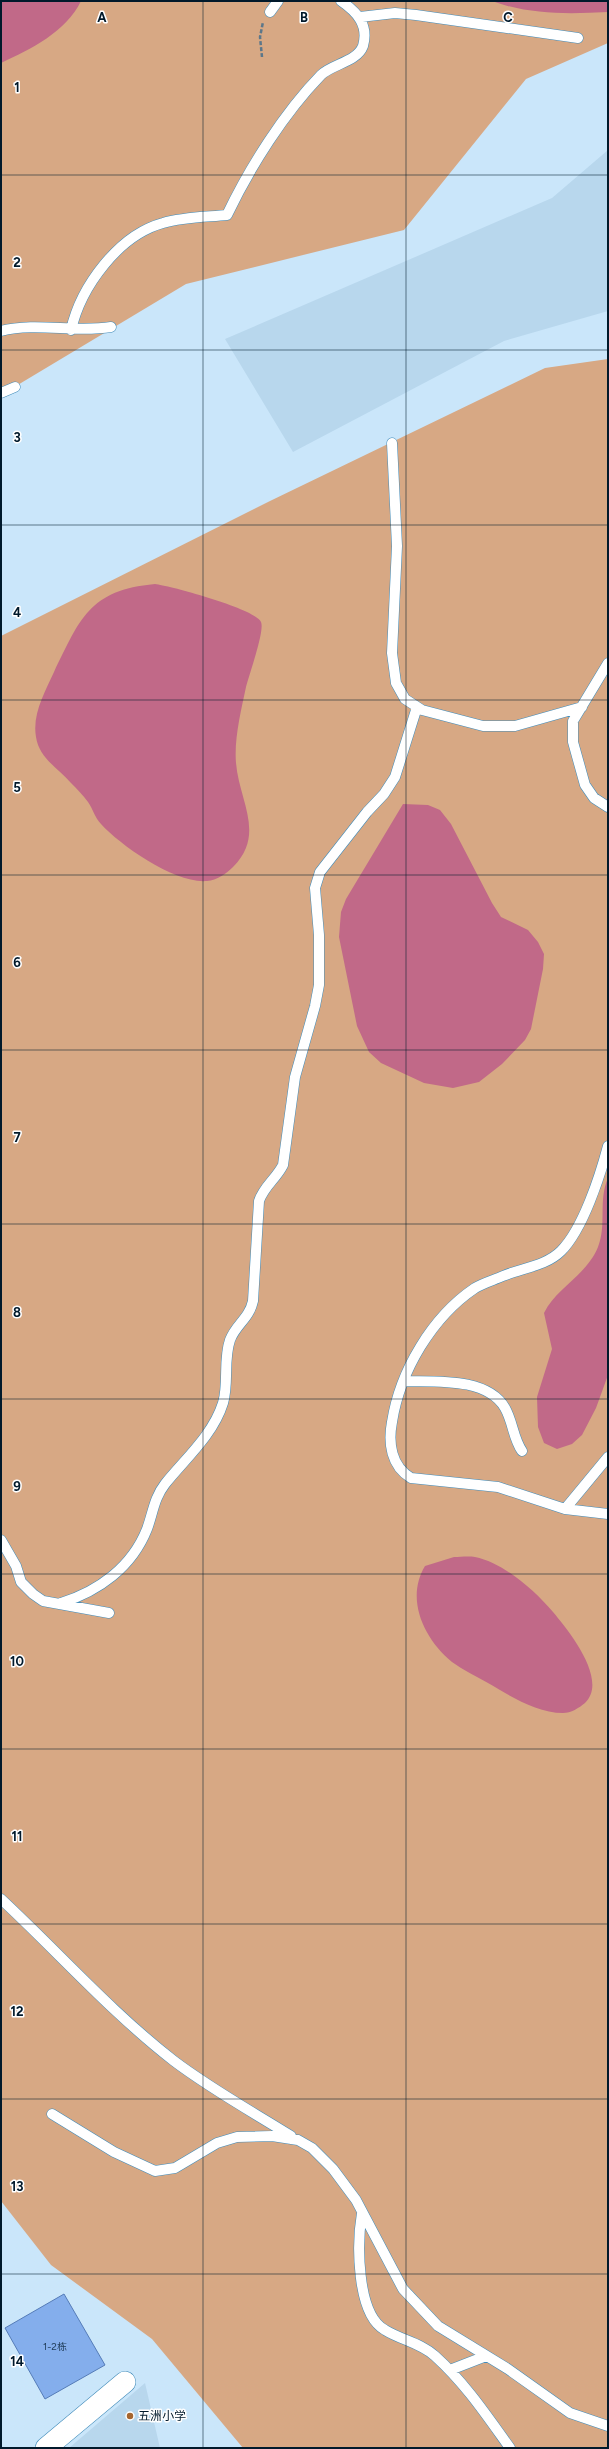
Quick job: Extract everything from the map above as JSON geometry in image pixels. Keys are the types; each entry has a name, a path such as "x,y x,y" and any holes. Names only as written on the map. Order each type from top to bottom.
{"street":[{"path":"46,2448 125,2382"}],"lane":[{"path":"270,12 278,1"},
{"path":"71,330 85,294 101,269 133,237 163,223 227,216 240,188 260,155 299,101 322,73 352,58 362,47 364,28 360,17 341,1"},
{"path":"360,17 372,14 409,14 458,19 578,38"},
{"path":"1,331 15,327 40,327 71,330 111,327"},
{"path":"1,393 14,387"},
{"path":"392,443 396,546 392,653 393,671 396,683 405,699 422,710 483,726 514,726 582,707"},
{"path":"608,663 573,721 573,742 580,772 585,785 594,798 608,807"},
{"path":"61,1603 73,1599 107,1581 133,1554 143,1540 155,1500 214,1422 223,1402 230,1340 238,1327 250,1313 253,1301 259,1201 262,1192 277,1178 283,1166 296,1071 315,1006 319,985 319,942 315,888 320,872 384,794 395,777 417,707"},
{"path":"608,1146 601,1174 583,1214 572,1237 560,1252 542,1263 476,1288 440,1320 424,1342 405,1381 395,1406 390,1438 391,1453 404,1473 411,1478 498,1487 565,1509 608,1514"},
{"path":"405,1381 462,1384 487,1392 498,1399 505,1408 517,1443 522,1451"},
{"path":"565,1509 608,1457"},
{"path":"1,1540 16,1566 21,1582 43,1601 61,1603 109,1614"},
{"path":"1,1899 80,1977 172,2060 232,2102 312,2148 333,2169 362,2213 393,2272 417,2306 438,2326 508,2368 570,2414 608,2426"},
{"path":"52,2114 114,2152 155,2171 175,2168 217,2143 237,2137 272,2136 298,2140"},
{"path":"362,2213 359,2249 363,2285 371,2319 384,2330 427,2349 450,2370 510,2448"},
{"path":"450,2370 486,2356"}],"path":[{"path":"262,58 261,30 263,22 270,12"}],"shaded area":[{"path":"1,1 608,1 608,43 526,79 404,230 186,284 1,395"},
{"path":"1,1 81,1 66,22 57,31 24,52 1,63"},
{"path":"492,1 608,1 608,12 564,13 535,11 506,6"},
{"path":"608,150 608,311 504,341 293,452 225,339 552,198"},
{"path":"608,359 608,2448 243,2448 152,2339 51,2265 1,2201 1,636 270,501 545,368"},
{"path":"155,584 194,593 245,611 256,617 261,622 262,627 246,687 238,725 236,744 238,777 248,817 248,842 243,855 233,867 221,876 207,881 194,880 165,870 135,852 110,833 97,819 84,797 45,757 36,737 35,728 40,703 63,653 80,622 90,610 101,601 115,593 133,587"},
{"path":"403,804 428,805 440,810 451,824 492,903 501,917 528,930 538,942 544,954 543,969 531,1029 525,1040 502,1064 479,1082 453,1088 424,1083 381,1063 369,1052 357,1026 339,937 341,912 346,899"},
{"path":"608,1178 608,1375 596,1408 582,1435 572,1444 557,1449 544,1443 538,1427 537,1397 552,1349 544,1313 556,1296 586,1266 598,1247 602,1230 603,1195"},
{"path":"454,1557 475,1557 497,1565 518,1578 553,1612 576,1643 584,1656 589,1669 592,1682 591,1693 585,1703 575,1710 566,1713 553,1712 534,1707 461,1668 442,1653 433,1642 420,1618 417,1605 417,1592 419,1579 425,1566"},
{"name":"五洲小学","path":"145,2383 160,2448 69,2448"}],"building":[{"path":"64,2294 105,2365 45,2399 5,2328"}],"place":[{"name":"五洲小学","path":"130,2416"}]}
